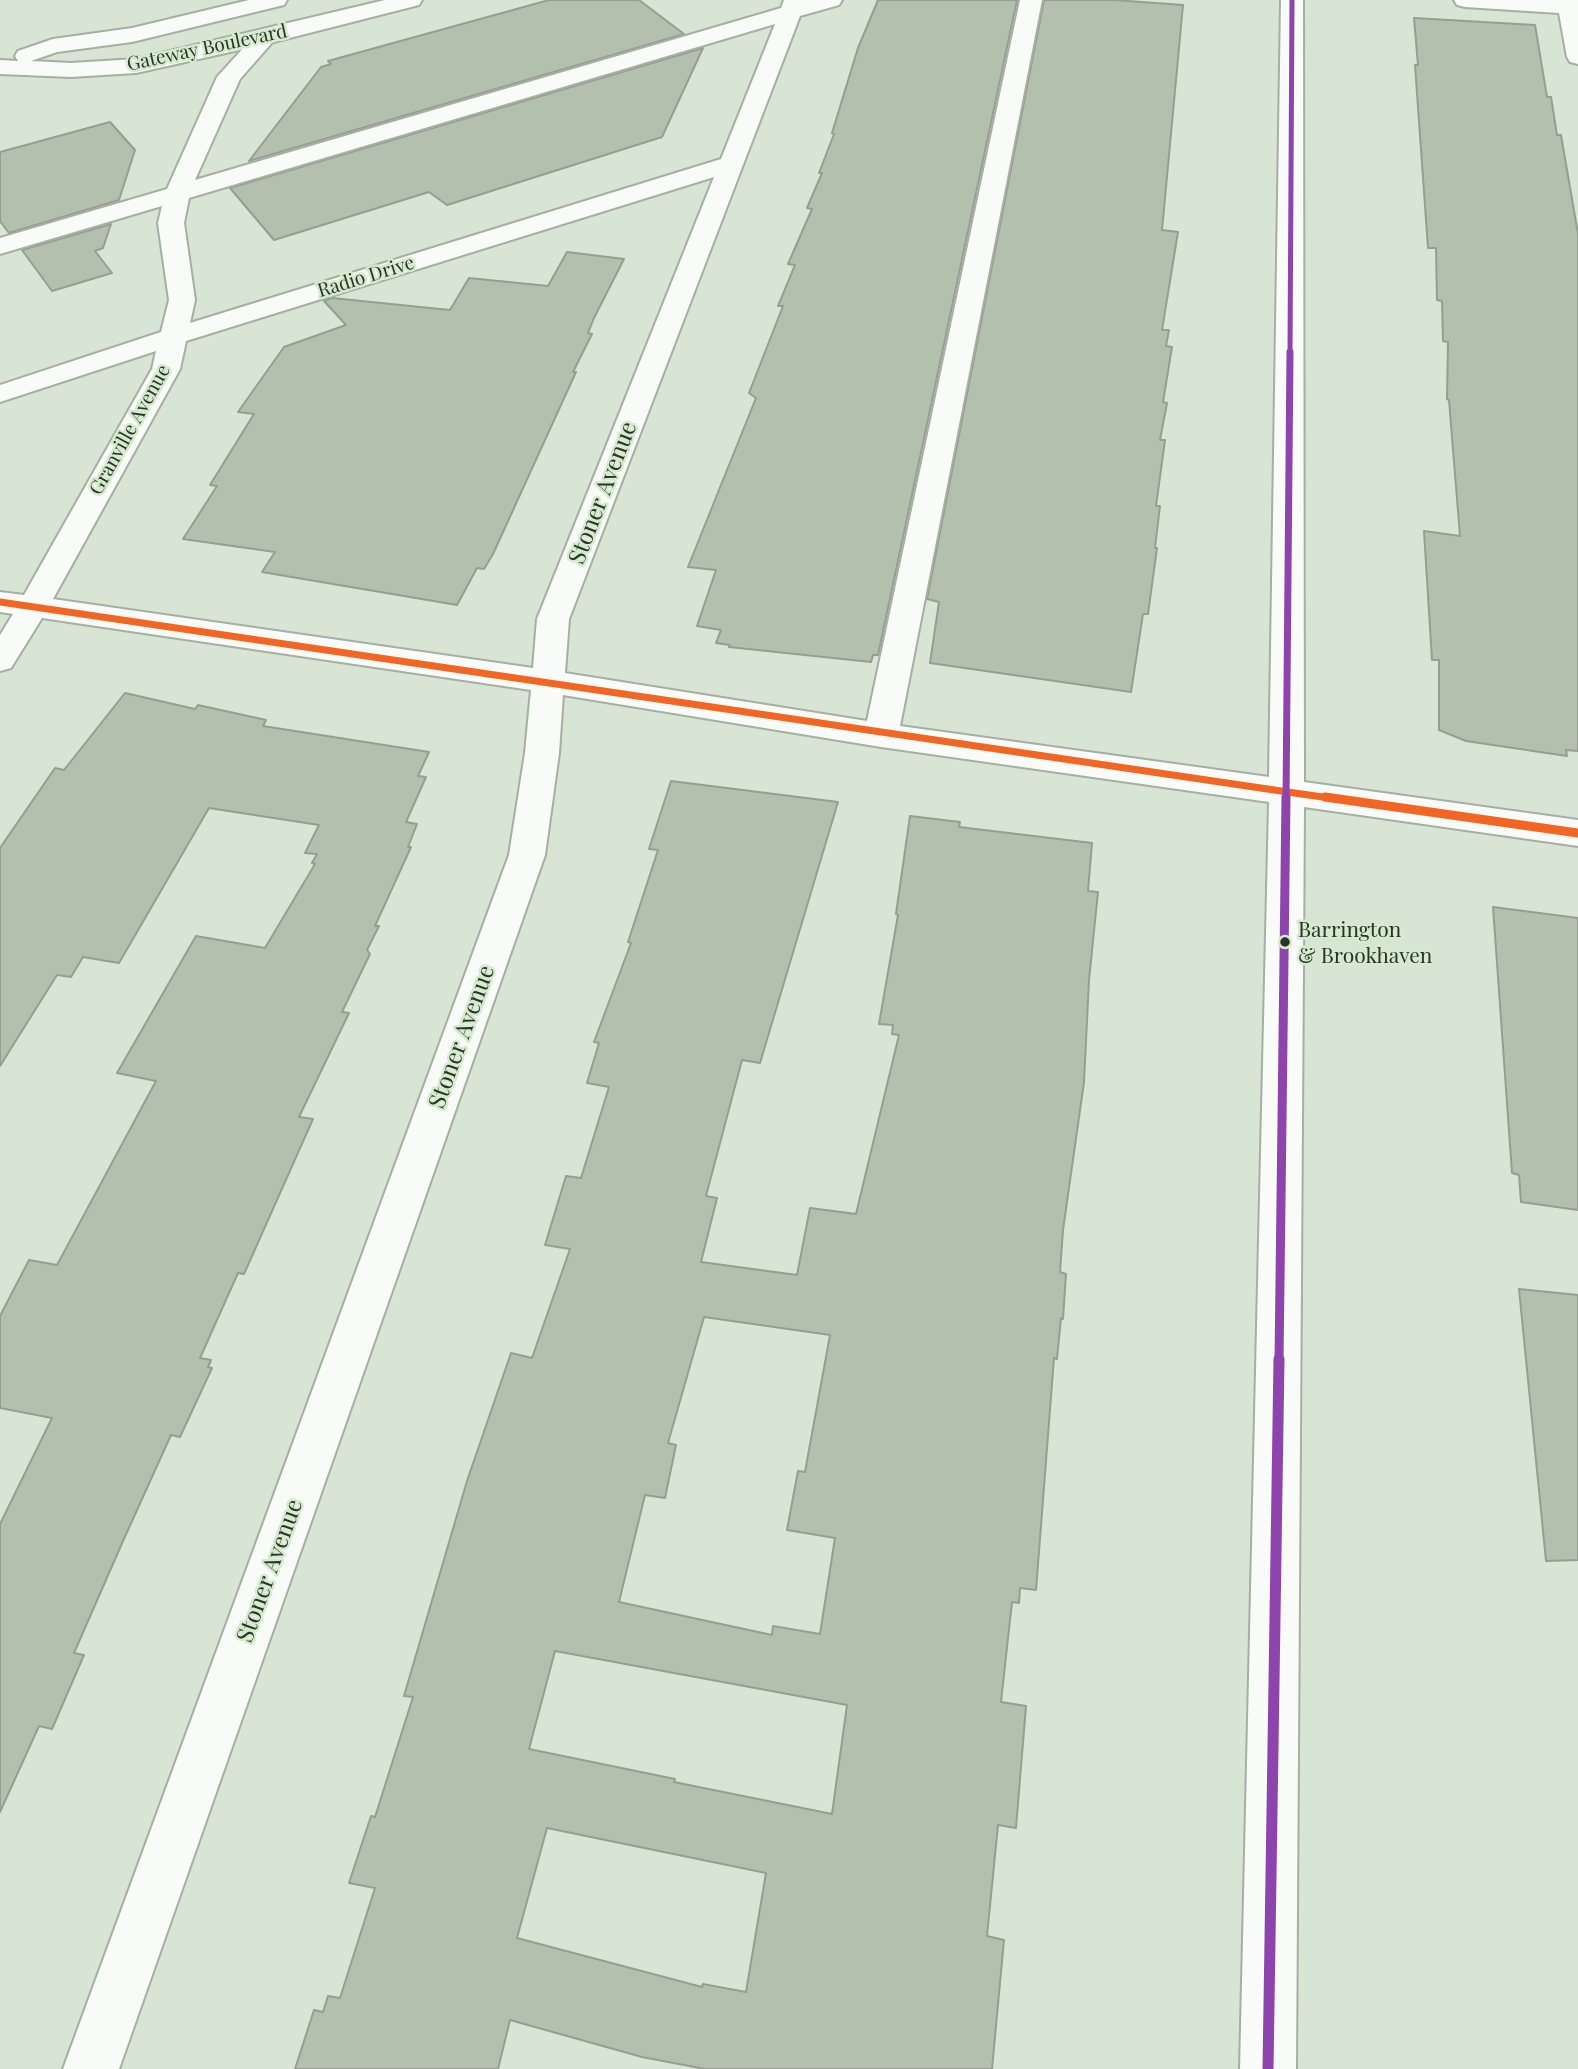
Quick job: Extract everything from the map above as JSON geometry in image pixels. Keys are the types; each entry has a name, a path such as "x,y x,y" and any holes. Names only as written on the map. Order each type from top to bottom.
{"street":[{"name":"Gateway Boulevard","path":"0,66 53,46 132,35 276,0"},
{"path":"71,70 142,45 257,17 297,0"},
{"path":"266,37 281,24 332,0"},
{"name":"Gateway Boulevard","path":"0,66 71,70 136,66 266,37 411,0"},
{"path":"0,246 793,6 831,0"},
{"path":"881,735 1031,0"},
{"path":"1268,2069 1286,792 1292,0"},
{"path":"1465,0 1571,5 1578,57"},
{"name":"Stoner Avenue","path":"91,2069 527,855 542,753 554,619 793,6"},
{"name":"Granville Avenue","path":"0,660 33,608 166,369 182,300 171,223 177,194 229,77 266,37"},
{"name":"Radio Drive","path":"0,394 175,336 732,163"},
{"path":"0,602 547,681 881,735 1578,833"}],"building":[{"path":"549,0 639,0 684,34 249,161 321,67 331,64 328,61"},
{"path":"878,0 1017,0 878,655 873,655 871,662 729,647 730,645 716,643 721,630 697,626 716,570 688,567 756,398 749,393 783,306 778,306 795,265 788,264 812,209 807,208 822,173 819,173 834,134 832,133 858,48"},
{"path":"1044,0 1114,0 1183,5 1162,230 1178,232 1162,330 1169,330 1166,346 1172,347 1163,402 1167,403 1160,440 1165,440 1156,506 1160,506 1157,548 1148,614 1143,614 1131,692 930,663 939,602 927,599"},
{"path":"1414,18 1535,25 1547,97 1551,97 1557,135 1561,135 1578,234 1578,751 1566,750 1567,756 1466,741 1439,730 1439,660 1432,660 1424,531 1460,536 1447,399 1448,342 1443,341 1442,301 1437,300 1436,248 1428,248"},
{"path":"703,48 662,137 447,205 429,192 274,240 230,188"},
{"path":"110,122 135,150 119,200 9,233 0,221 0,152"},
{"path":"111,224 103,248 95,251 112,273 52,291 22,250"},
{"path":"567,252 624,259 594,318 588,333 592,334 573,372 576,372 493,554 484,569 477,568 457,605 262,572 275,552 183,539 217,486 210,485 254,414 238,412 284,347 346,325 324,301 332,298 450,310 469,278 548,286"},
{"path":"125,693 195,709 198,705 266,720 263,726 429,752 418,776 426,777 406,822 417,824 408,847 411,847 375,926 379,926 367,950 370,954 342,1012 349,1013 299,1117 313,1119 244,1274 238,1273 200,1358 211,1360 208,1367 212,1368 180,1437 171,1435 123,1541 74,1653 84,1655 52,1729 39,1726 0,1812 0,1524 52,1418 0,1408 0,1316 29,1260 57,1265 156,1081 117,1073 196,936 265,948 315,864 312,863 317,854 305,853 319,825 209,808 119,963 83,957 71,977 57,975 0,1066 0,848 55,768 64,770"},
{"path":"671,781 838,802 760,1063 742,1060 706,1196 717,1198 701,1262 797,1275 810,1208 856,1214 899,1035 892,1034 893,1025 879,1024 898,915 896,914 910,816 960,822 959,827 1092,843 1088,891 1098,892 1089,980 1084,1082 1063,1230 1060,1272 1066,1274 1063,1319 1061,1318 1057,1359 1054,1358 1036,1590 1020,1588 1019,1603 1012,1602 1001,1702 1026,1706 1016,1828 998,1825 987,1936 1004,1940 992,2069 705,2069 642,2057 510,2020 498,2069 295,2069 314,2010 323,2012 328,1996 340,1998 375,1888 349,1883 371,1816 375,1817 413,1697 404,1696 467,1481 511,1353 532,1358 570,1249 545,1245 566,1176 581,1178 609,1087 587,1083 599,1043 594,1042 631,943 628,942 658,850 649,849","holes":["704,1317 830,1335 805,1472 798,1471 787,1530 835,1538 820,1634 773,1626 772,1635 619,1602 645,1495 665,1498 676,1445 668,1443","555,1651 847,1705 832,1814 529,1749","547,1828 766,1873 746,1992 703,1984 702,1987 517,1938"]},
{"path":"1493,907 1578,918 1578,1210 1521,1202 1519,1175 1512,1173"},
{"path":"1519,1289 1578,1295 1578,1560 1546,1561"}],"transit line":[{"path":"1268,2069 1286,868 1292,0"},
{"path":"0,602 547,681 881,735 1578,833"}],"place":[{"name":"Barrington & Brookhaven","path":"1285,942"}]}
